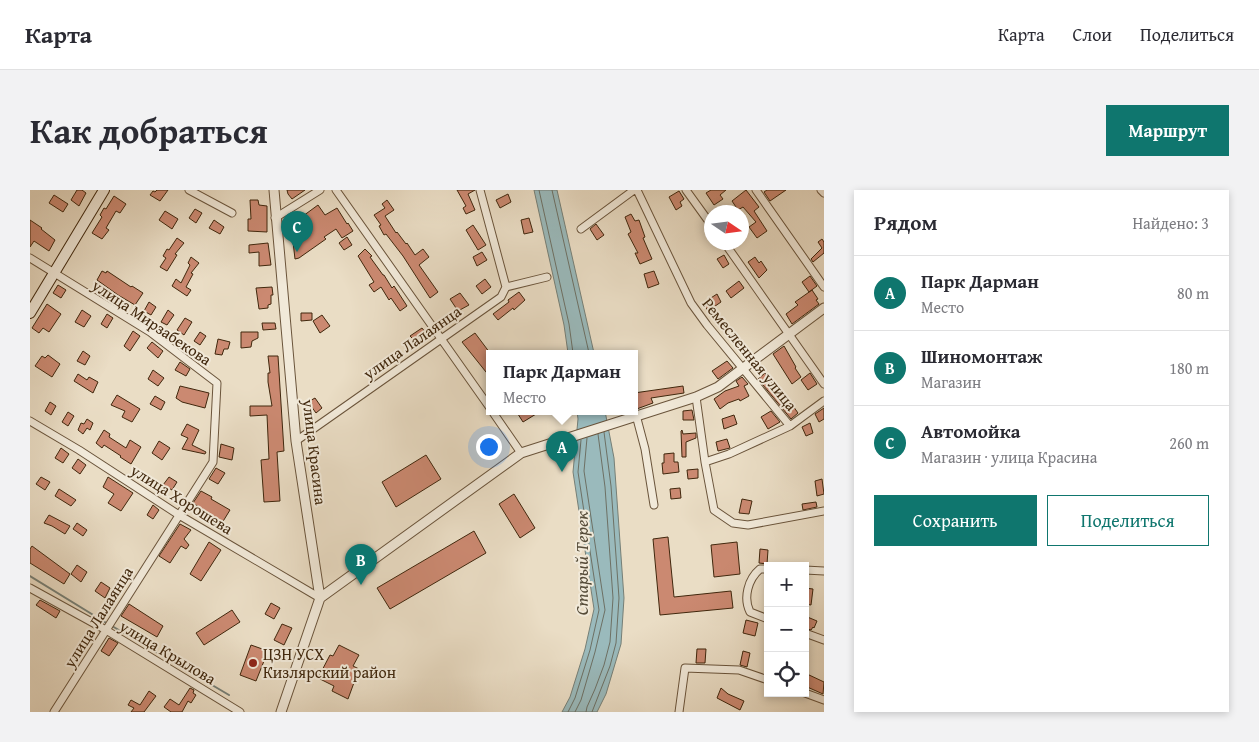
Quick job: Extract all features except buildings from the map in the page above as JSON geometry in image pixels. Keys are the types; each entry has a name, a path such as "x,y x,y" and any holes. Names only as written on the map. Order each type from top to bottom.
{"main road":[{"path":"30,313 104,190"}],"street":[{"path":"189,190 232,213"},
{"name":"улица Красина","path":"274,190 296,441 320,598 281,712"},
{"path":"275,218 320,190"},
{"path":"336,190 486,402"},
{"path":"480,190 506,287 546,278"},
{"path":"580,229 636,190"},
{"name":"Ремесленная улица","path":"636,190 691,302 790,426"},
{"path":"686,190 704,215"},
{"path":"756,190 824,287"},
{"path":"822,190 824,194"},
{"path":"730,250 824,384"},
{"name":"улица Мирзабекова","path":"30,258 150,332 217,383 213,462"},
{"name":"улица Лалаянца","path":"296,441 501,297 506,287"},
{"path":"638,414 696,397 718,387 824,308"},
{"path":"696,397 714,510 733,523 748,524 824,511"},
{"path":"705,462 729,454 790,426 824,401"},
{"path":"495,415 521,453"},
{"path":"320,598 521,453 636,415 645,449 654,505"},
{"name":"улица Хорошева","path":"30,420 179,515 320,598"},
{"name":"улица Лалаянца","path":"54,712 213,462"},
{"path":"764,569 760,569 751,576 746,604 750,612 764,617"},
{"path":"809,570 824,571"},
{"name":"улица Крылова","path":"30,588 106,630 240,712"},
{"path":"809,634 824,640"},
{"path":"679,712 685,668 739,670 764,679"},
{"path":"809,694 824,700"}],"water":[{"path":"534,190 557,190 593,350 568,350 564,325"},
{"path":"578,415 606,415 614,458 624,598 621,644 606,694 597,712 562,712 570,697 585,649 594,609 573,472"}],"waterway":[{"path":"30,576 108,624"},
{"path":"112,626 229,695"}],"place":[{"name":"Автомойка","path":"297,252"},
{"name":"Парк Дарман","path":"562,472"},
{"name":"Шиномонтаж","path":"361,585"},
{"name":"ЦЗН УСХ Кизлярский район","path":"253,663"}],"water label":[{"name":"Старый Терек","path":"582,563"}]}
